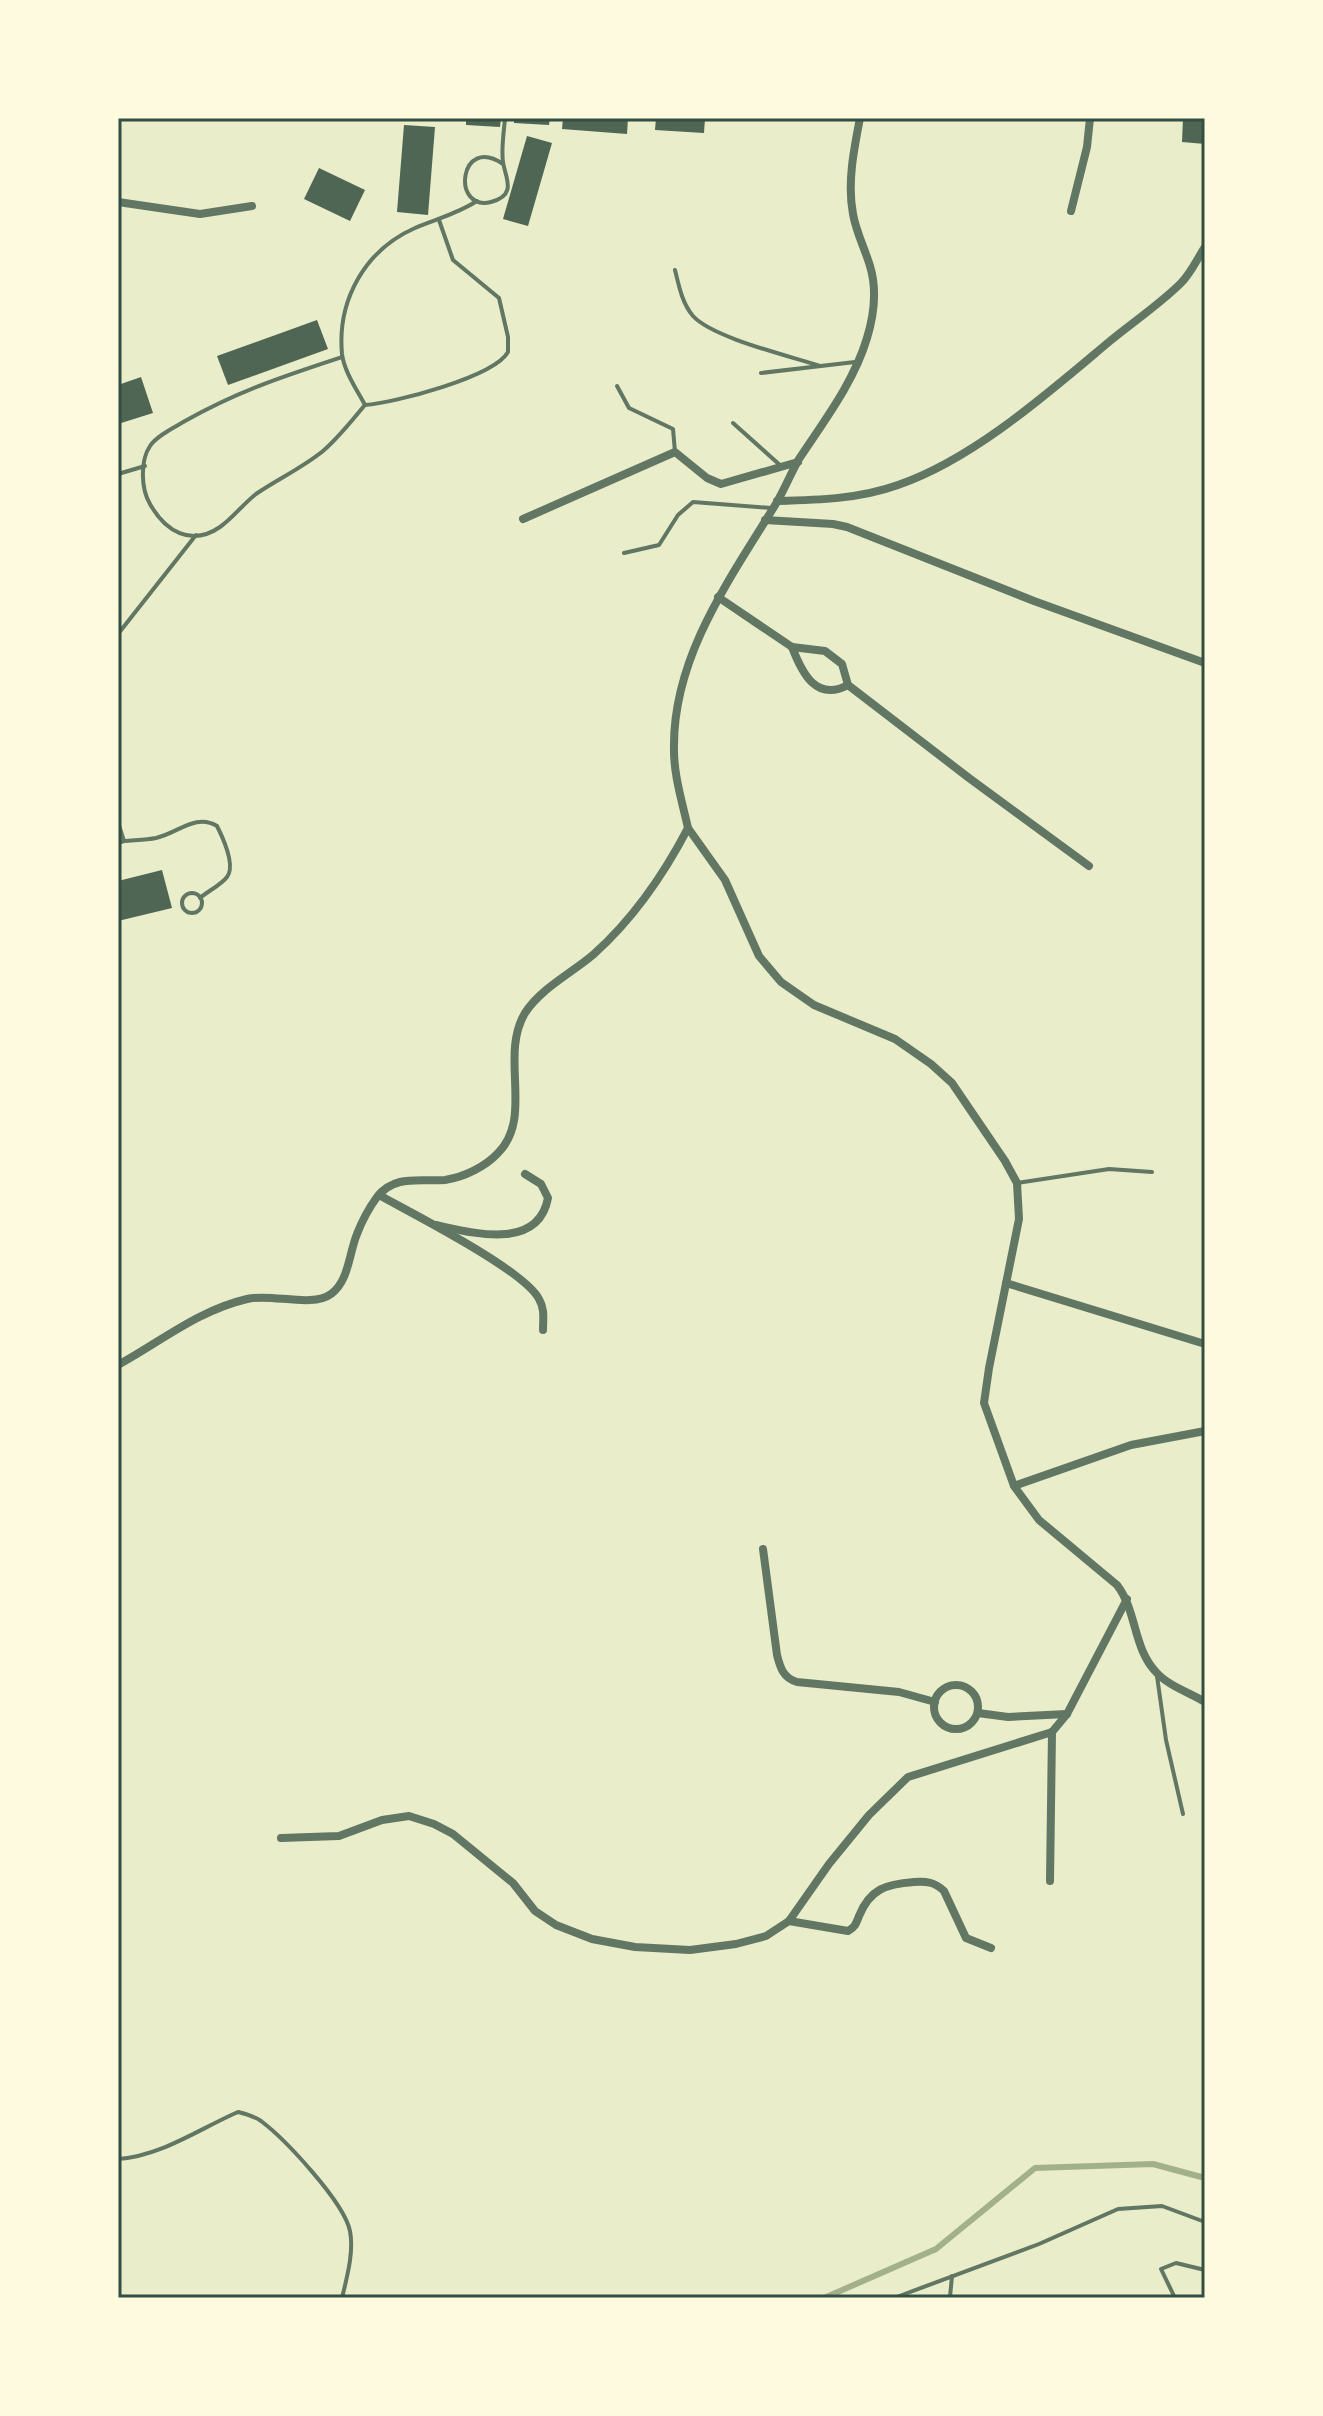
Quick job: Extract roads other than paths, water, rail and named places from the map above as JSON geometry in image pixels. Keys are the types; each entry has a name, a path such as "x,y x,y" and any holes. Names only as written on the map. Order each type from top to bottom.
{"street":[{"path":"860,118 854,150 851,199 856,227 871,268 874,304 868,336 833,408 718,597 690,663 676,720 675,763 688,828 725,880 759,956 781,982 814,1005 895,1039 931,1064 952,1083 975,1114 1017,1183 1019,1219 984,1403 1014,1486 1039,1520 1117,1585 1127,1598 1140,1644 1157,1674 1205,1702"},
{"path":"1071,211 1087,147 1090,118"},
{"path":"118,202 200,214 252,206"},
{"path":"775,504 863,495 898,486 955,458 1038,400 1182,282 1205,247"},
{"path":"523,519 675,452 707,478 721,484 798,462"},
{"path":"765,520 847,527 1034,601 1205,663"},
{"path":"718,597 792,647 825,651 842,664 848,685 1089,866"},
{"path":"792,647 801,672 820,688 829,691 848,685"},
{"path":"118,1365 180,1327 239,1301 263,1296 316,1300 331,1294 340,1284 357,1234 379,1195 403,1180 459,1177 485,1164 502,1149 514,1122 514,1059 524,1015 537,999 593,954 627,921 653,889 688,828"},
{"path":"428,1224 489,1235 527,1229 541,1218 548,1198 541,1184 525,1174"},
{"path":"379,1195 520,1277 539,1298 544,1311 543,1330"},
{"path":"1006,1283 1205,1344"},
{"path":"1014,1486 1131,1445 1205,1431"},
{"path":"763,1549 777,1655 780,1668 789,1678 797,1682 899,1692 935,1702"},
{"path":"281,1838 339,1836 382,1820 409,1816 453,1834 513,1883 535,1911 556,1925 592,1939 635,1947 690,1950 744,1943 766,1936 789,1921 859,1827 908,1777 1052,1732 1067,1714 1127,1598"},
{"path":"951,1686 966,1687 976,1698 978,1713 969,1725 955,1729 947,1727 937,1717 935,1702 951,1686"},
{"path":"978,1713 1008,1717 1067,1714"},
{"path":"1050,1881 1052,1732"},
{"path":"789,1921 848,1931 854,1927 864,1904 876,1890 892,1884 928,1882 944,1891 966,1938 991,1948"}],"lane":[{"path":"503,164 485,157 475,160 468,167 464,176 465,186 477,201 486,203 502,197 509,181 503,164 505,118"},
{"path":"365,405 342,357 346,303 366,264 396,238 477,201"},
{"path":"342,357 257,385 218,402 150,445 142,478 152,508 175,533 196,535 219,528 254,496 320,453 365,405 406,399 465,378 494,366 508,352 508,337 499,298 453,260 439,220"},
{"path":"675,270 681,294 697,320 725,334 820,366"},
{"path":"761,373 858,362"},
{"path":"617,386 629,408 673,429 675,452"},
{"path":"733,423 781,466"},
{"path":"118,474 145,466"},
{"path":"624,553 659,545 678,515 693,502 775,504"},
{"path":"118,634 196,535"},
{"path":"118,822 121,842 158,838 196,822 208,821 217,826 230,871 227,877 200,898"},
{"path":"188,893 195,893 200,898 202,904 198,911 191,913 183,908 183,897 188,893"},
{"path":"1017,1183 1109,1169 1152,1172"},
{"path":"1157,1674 1166,1740 1183,1814"},
{"path":"118,2159 170,2145 238,2112 260,2120 317,2178 347,2219 351,2233 350,2254 342,2298"},
{"path":"894,2298 1039,2244 1118,2209 1162,2206 1205,2222"},
{"path":"1175,2298 1161,2269 1176,2263 1205,2270"},
{"path":"949,2298 952,2276"}],"waterway":[{"path":"824,2298 936,2249 1035,2168 1153,2164 1205,2178"}]}
